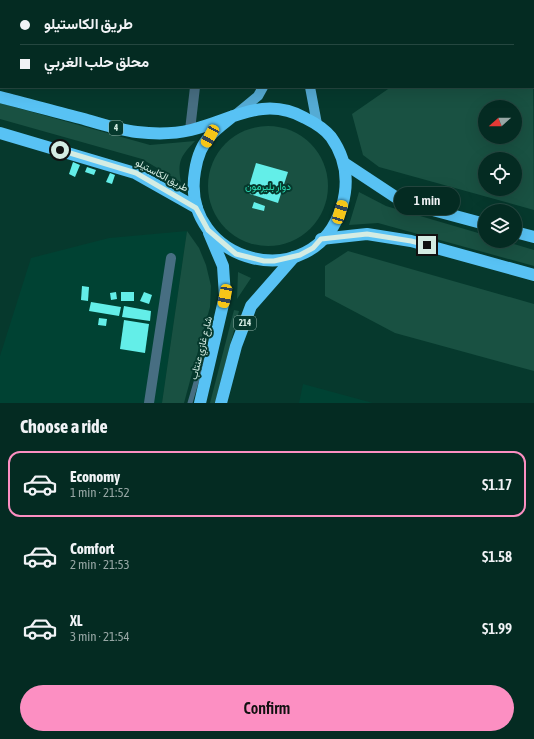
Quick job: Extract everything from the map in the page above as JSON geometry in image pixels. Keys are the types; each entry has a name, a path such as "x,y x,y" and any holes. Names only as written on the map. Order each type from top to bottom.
{"highway":[{"name":"4","path":"0,96 124,130 164,133 190,130 233,116"},
{"path":"265,107 291,110 317,124 331,138 344,163 346,190 337,222 313,248 294,257 274,261 264,261 236,254 208,230 196,208 193,183 197,158 210,136 233,116 265,107"},
{"name":"طريق الكاستيلو","path":"0,133 136,173 196,208"},
{"path":"344,163 403,202 478,222"},
{"name":"شارع غازي عنتاب","path":"200,403 225,296 223,266 208,230"},
{"path":"321,239 367,234 411,241 534,275"},
{"path":"522,234 534,237"},
{"name":"214","path":"221,403 236,346 251,306 294,257"}],"main road":[{"path":"233,116 258,96 262,88"},
{"path":"310,88 317,124"}],"street":[{"path":"190,130 195,88"},
{"path":"149,403 171,258"}],"lane":[{"path":"190,403 200,371 213,349"}],"shaded area":[{"path":"187,231 162,403 0,403 0,356 31,258 109,238"},
{"path":"303,384 373,403 299,403"}],"green space":[{"path":"390,88 533,88 534,210 522,207 522,204 512,204 484,196 522,196 522,152 478,152 478,194 379,167 363,155 352,114"},
{"path":"0,103 150,145 195,141 181,159 181,182 142,159 0,119"},
{"name":"دوار بليرمون","path":"268,126 291,130 311,143 324,163 328,186 324,209 311,229 291,242 268,246 245,242 225,229 212,209 208,186 212,163 225,143 245,130"},
{"path":"359,192 386,206 478,233 478,248 522,248 522,246 534,250 534,266 378,223 349,225"},
{"path":"187,231 199,248 206,265 211,286 210,307 184,403 162,403"},
{"path":"348,251 534,304 534,371 395,333 325,296 325,266"},
{"path":"238,272 251,278 237,299"},
{"path":"234,310 239,311 215,403 210,403"}],"building":[{"path":"73,162 80,165 75,177 69,174"},
{"path":"256,163 288,172 278,203 247,193"},
{"path":"87,167 96,170 94,175 85,172"},
{"path":"110,173 115,175 112,184 106,182"},
{"path":"254,202 265,206 264,211 252,208"},
{"path":"82,286 89,287 88,301 81,300"},
{"path":"116,292 117,299 111,300 110,293"},
{"path":"121,292 134,292 134,301 121,301"},
{"path":"144,292 152,295 149,304 140,301"},
{"path":"91,302 121,307 119,316 89,311"},
{"path":"124,306 151,311 150,321 122,317"},
{"path":"99,318 107,319 106,326 98,325"},
{"path":"124,320 149,324 145,353 120,349"}],"route":[{"path":"60,150 136,173 196,208 208,230 236,254 264,261 274,261 300,255 313,248 321,239 367,234 427,245"}]}
